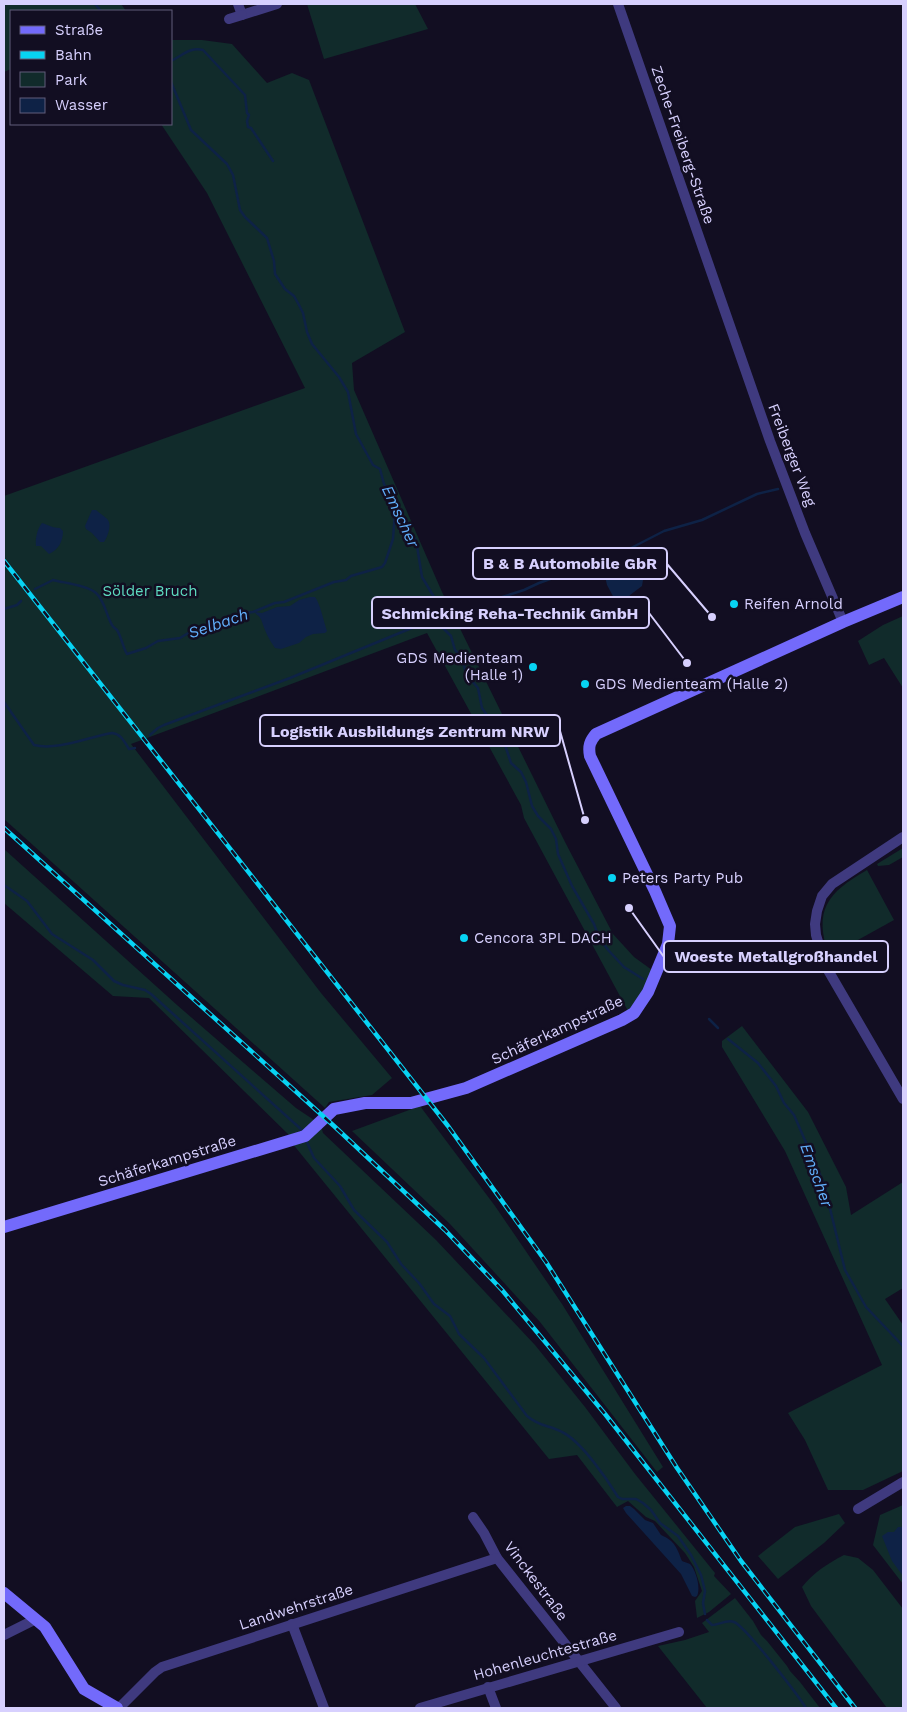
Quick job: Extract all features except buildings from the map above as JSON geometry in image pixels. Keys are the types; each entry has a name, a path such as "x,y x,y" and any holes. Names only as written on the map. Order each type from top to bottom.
{"street":[{"path":"238,4 242,15"},
{"path":"229,18 277,4"},
{"name":"Zeche-Freiberg-Straße","path":"618,4 719,297"},
{"name":"Freiberger Weg","path":"719,297 785,481 843,622"},
{"path":"843,622 903,597"},
{"name":"Schäferkampstraße","path":"4,1227 305,1136 334,1109 365,1103 411,1103 466,1088 634,1013 648,992 660,965 668,944 670,926 590,756 589,745 591,740 596,734 843,622"},
{"path":"903,837 832,884 822,896 815,924 816,935 828,970 903,1099"},
{"path":"858,1509 903,1482"},
{"name":"Vinckestraße","path":"473,1517 497,1558 616,1708"},
{"name":"Landwehrstraße","path":"118,1708 162,1667 497,1558"},
{"path":"4,1592 36,1619 51,1636 84,1689 118,1708"},
{"path":"4,1635 36,1619"},
{"path":"292,1624 324,1708"},
{"name":"Hohenleuchtestraße","path":"420,1708 679,1632"},
{"path":"488,1688 496,1708"}],"green space":[{"path":"4,4 121,4 125,10 10,10 10,69 4,72"},
{"path":"307,4 415,4 428,29 324,59"},
{"name":"Sölder Bruch","path":"172,40 202,40 232,44 267,83 292,73 309,80 405,332 352,363 354,390 442,592 565,842 613,934 634,957 652,970 642,992 628,1011 524,818 521,805 427,633 131,744 321,993 392,1078 372,1095 329,1102 325,1108 4,819 4,496 305,388 207,193 162,125 172,125"},
{"path":"903,616 903,688 884,658 869,665 858,641 883,625"},
{"path":"903,848 903,857 889,865 878,866 877,864"},
{"path":"4,849 177,1005 296,1108 317,1122 309,1128 289,1135 149,998 113,996 4,903"},
{"path":"867,870 894,920 829,956 824,940 823,926 823,915 827,904 842,887"},
{"path":"742,1026 808,1112 846,1187 851,1215 903,1182 903,1288 885,1299 903,1325 903,1471 863,1490 828,1490 805,1440 788,1413 882,1365 785,1151 722,1047 722,1041"},
{"path":"420,1106 495,1206 562,1304 663,1467 657,1472 540,1322 450,1224 352,1131"},
{"path":"321,1126 323,1133 436,1240 535,1345 715,1573 714,1576 731,1594 709,1612 697,1618 695,1601 702,1591 694,1567 685,1553 655,1521 646,1517 628,1501 617,1507 577,1455 549,1459 292,1143"},
{"path":"903,1505 903,1584 873,1545 880,1515"},
{"path":"839,1514 845,1523 824,1543 778,1579 758,1556 795,1527"},
{"path":"844,1555 858,1558 873,1570 903,1609 903,1708 887,1708 811,1606 802,1587 821,1569"},
{"path":"735,1598 753,1621 761,1635 820,1708 707,1708 658,1646 709,1632 702,1623"}],"water":[{"path":"92,510 96,510 108,520 108,533 104,542 100,542 86,529 85,526"},
{"path":"42,523 60,528 63,531 59,545 49,554 41,546 36,546 37,534"},
{"path":"636,559 644,574 642,586 630,595 628,600 624,598 615,600 607,585 604,572 608,567"},
{"path":"315,597 317,600 327,631 325,633 313,634 299,643 281,649 275,648 267,635 261,619 254,612 262,613 277,607 290,606 299,600"},
{"path":"630,1506 645,1520 653,1523 661,1535 675,1545 682,1561 690,1564 698,1584 697,1596 692,1596 681,1574 626,1513 623,1508"},
{"path":"898,1527 903,1527 903,1576 892,1561 882,1536 888,1532 894,1532"}],"waterway":[{"name":"Emscher","path":"95,4 100,10"},
{"path":"172,60 190,51 203,50 245,95 247,113 249,115 248,127 251,128 273,161"},
{"name":"Emscher","path":"172,84 191,130 227,164 233,175 240,210 267,238 274,261 275,274 285,289 294,296 299,305 312,344 339,377 348,392 356,434 373,465 380,469 384,484 394,502 398,518 416,540 422,577 437,602 443,628 451,636 455,650 462,657 466,674 478,688 482,708 503,739 511,763 521,772 526,782 532,806 538,816 551,829 556,839 558,854 572,886 594,924 599,938 624,967 643,979"},
{"path":"462,615 499,598 575,570 601,556 631,548 664,531 702,520 757,494 778,489"},
{"name":"Selbach","path":"35,589 53,580 92,590 101,600 127,654 146,648 158,641 180,638 190,632 275,603 284,602 334,582 346,580 351,576 382,567 393,539 395,512"},
{"name":"Selbach","path":"4,609 17,605 21,601"},
{"path":"150,735 164,725 290,678 441,616"},
{"path":"442,622 452,619"},
{"path":"4,702 34,745 62,745 112,733 120,736 129,749 135,748"},
{"path":"4,885 27,901 52,934 93,960 114,981 145,990 151,994 303,1131"},
{"name":"Emscher","path":"709,1019 718,1028"},
{"name":"Emscher","path":"728,1039 758,1063 776,1086 784,1103 794,1115 824,1184 845,1270 866,1307 903,1346"},
{"path":"306,1140 314,1158 340,1186 354,1210 387,1242 401,1264 419,1283 434,1304 450,1316 459,1334 484,1358 527,1416 536,1422 557,1430 577,1443 593,1461 618,1497 622,1499 636,1499 643,1503 651,1510 660,1523 678,1536 691,1555 701,1575 705,1591 703,1603 705,1614"},
{"path":"707,1620 712,1625 731,1621 740,1627 771,1662 806,1708"}],"railway":[{"path":"4,561 448,1126 546,1262 677,1468 741,1561 855,1708"},
{"path":"4,828 334,1126 445,1230 502,1290 605,1414 836,1708"}],"place":[{"name":"Reifen Arnold","path":"734,604"},
{"name":"B & B Automobile GbR","path":"712,617"},
{"name":"Schmicking Reha-Technik GmbH","path":"687,663"},
{"name":"GDS Medienteam (Halle 1)","path":"533,667"},
{"name":"GDS Medienteam (Halle 2)","path":"585,684"},
{"name":"Logistik Ausbildungs Zentrum NRW","path":"585,820"},
{"name":"Peters Party Pub","path":"612,878"},
{"name":"Woeste Metallgroßhandel","path":"629,908"},
{"name":"Cencora 3PL DACH","path":"464,938"}]}
